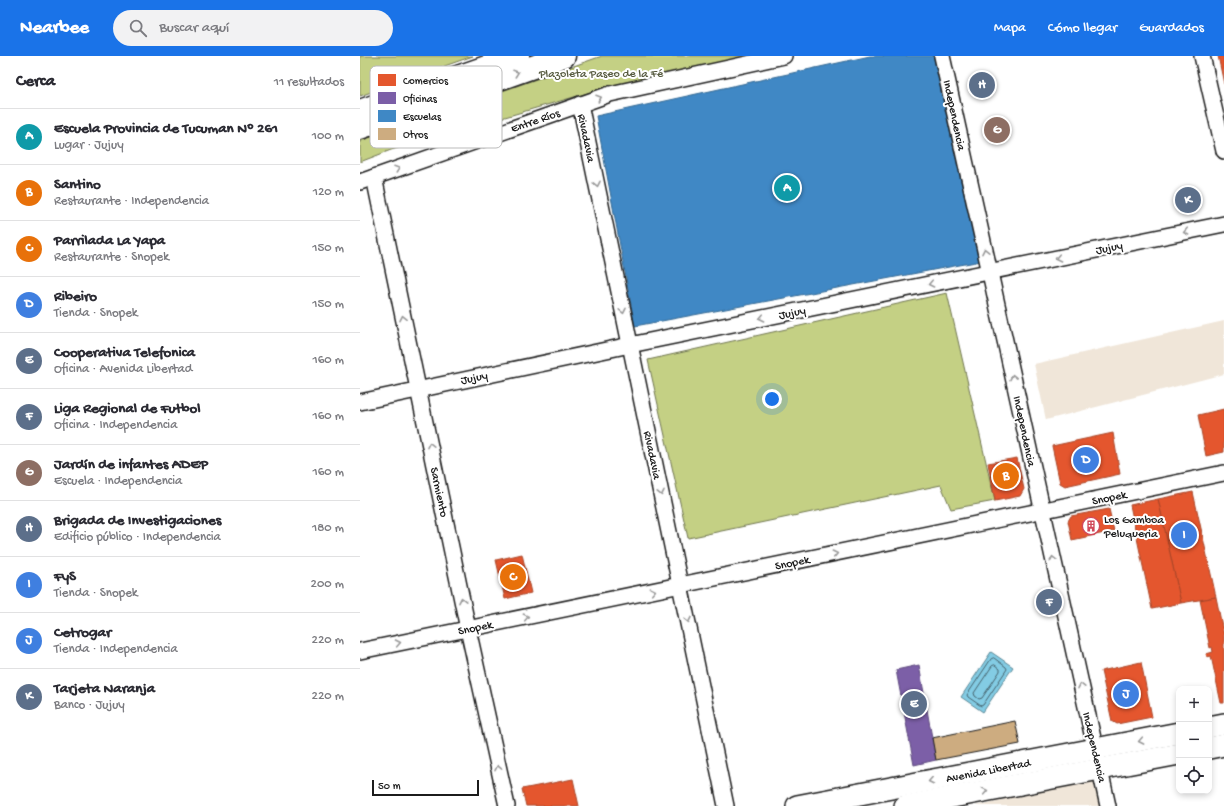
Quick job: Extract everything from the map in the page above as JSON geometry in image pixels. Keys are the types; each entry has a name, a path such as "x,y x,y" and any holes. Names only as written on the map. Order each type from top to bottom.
{"highway":[{"path":"489,66 518,56"},
{"path":"502,78 564,56"},
{"path":"360,111 370,108"},
{"path":"360,128 370,124"}],"main road":[{"path":"1212,726 1224,724"},
{"name":"Avenida Libertad","path":"906,806 1098,759 1176,734"},
{"path":"1212,747 1224,745"},
{"name":"Avenida Libertad","path":"797,806 1098,759 1176,754"}],"street":[{"name":"Entre Ríos","path":"502,132 610,94 784,56"},
{"name":"Independencia","path":"942,56 1108,806"},
{"path":"1202,56 1224,151"},
{"name":"Rivadavia","path":"580,104 726,806"},
{"name":"Entre Ríos","path":"367,180 457,148"},
{"name":"Sarmiento","path":"367,180 418,389 507,806"},
{"name":"Jujuy","path":"360,402 630,345 1224,224"},
{"name":"Snopek","path":"360,651 1224,473"}],"shaded area":[{"path":"1224,321 1224,374 1046,420 1034,364"},
{"path":"1094,779 1100,806 975,806"}],"green space":[{"path":"360,56 473,56 445,66 370,66 370,92 360,96"},
{"name":"Plazoleta Paseo de la Fé","path":"602,56 748,56 612,86 502,118 502,91"},
{"name":"Plazoleta Paseo de la Fé","path":"370,137 370,148 398,148 360,162 360,141"},
{"path":"947,293 995,501 951,509 941,485 688,538 648,360"}],"water":[{"path":"991,652 1013,667 983,712 961,697"}],"building: Comercios":[{"path":"1218,56 1224,56 1224,84"},
{"path":"1224,409 1224,452 1206,456 1198,415"},
{"path":"1113,433 1120,474 1065,486 1060,483 1052,446"},
{"path":"1017,458 1024,489 1020,496 995,501 988,463"},
{"path":"1193,492 1216,597 1181,603 1158,499"},
{"path":"1158,499 1181,603 1152,609 1130,505"},
{"name":"Los Gamboa Peluqueria","path":"1109,509 1114,531 1072,540 1068,521 1071,516"},
{"path":"522,554 531,593 505,599 496,560"},
{"path":"1216,597 1224,636 1224,703 1221,703 1211,656 1207,657 1206,654 1213,652 1212,647 1210,648 1200,600"},
{"path":"1141,662 1152,717 1117,724 1112,721 1101,671"},
{"path":"573,779 579,806 526,806 522,789"}],"building: Oficinas":[{"path":"919,665 936,760 914,765 896,670"}],"building: Escuelas":[{"path":"870,56 935,56 981,261 635,326 596,116"}],"building: Otros":[{"path":"1015,721 1020,744 936,760 932,738"}],"place":[{"name":"Brigada de Investigaciones","path":"982,85"},
{"name":"Jardín de infantes ADEP","path":"997,130"},
{"name":"Escuela Provincia de Tucuman Nº 261","path":"787,188"},
{"name":"Tarjeta Naranja","path":"1188,200"},
{"name":"Ribeiro","path":"1086,460"},
{"name":"Santino","path":"1006,476"},
{"name":"Los Gamboa Peluqueria","path":"1091,526"},
{"name":"FyS","path":"1184,535"},
{"name":"Parrilada La Yapa","path":"513,577"},
{"name":"Liga Regional de Futbol","path":"1049,602"},
{"name":"Cetrogar","path":"1126,694"},
{"name":"Cooperativa Telefonica","path":"914,704"}]}
